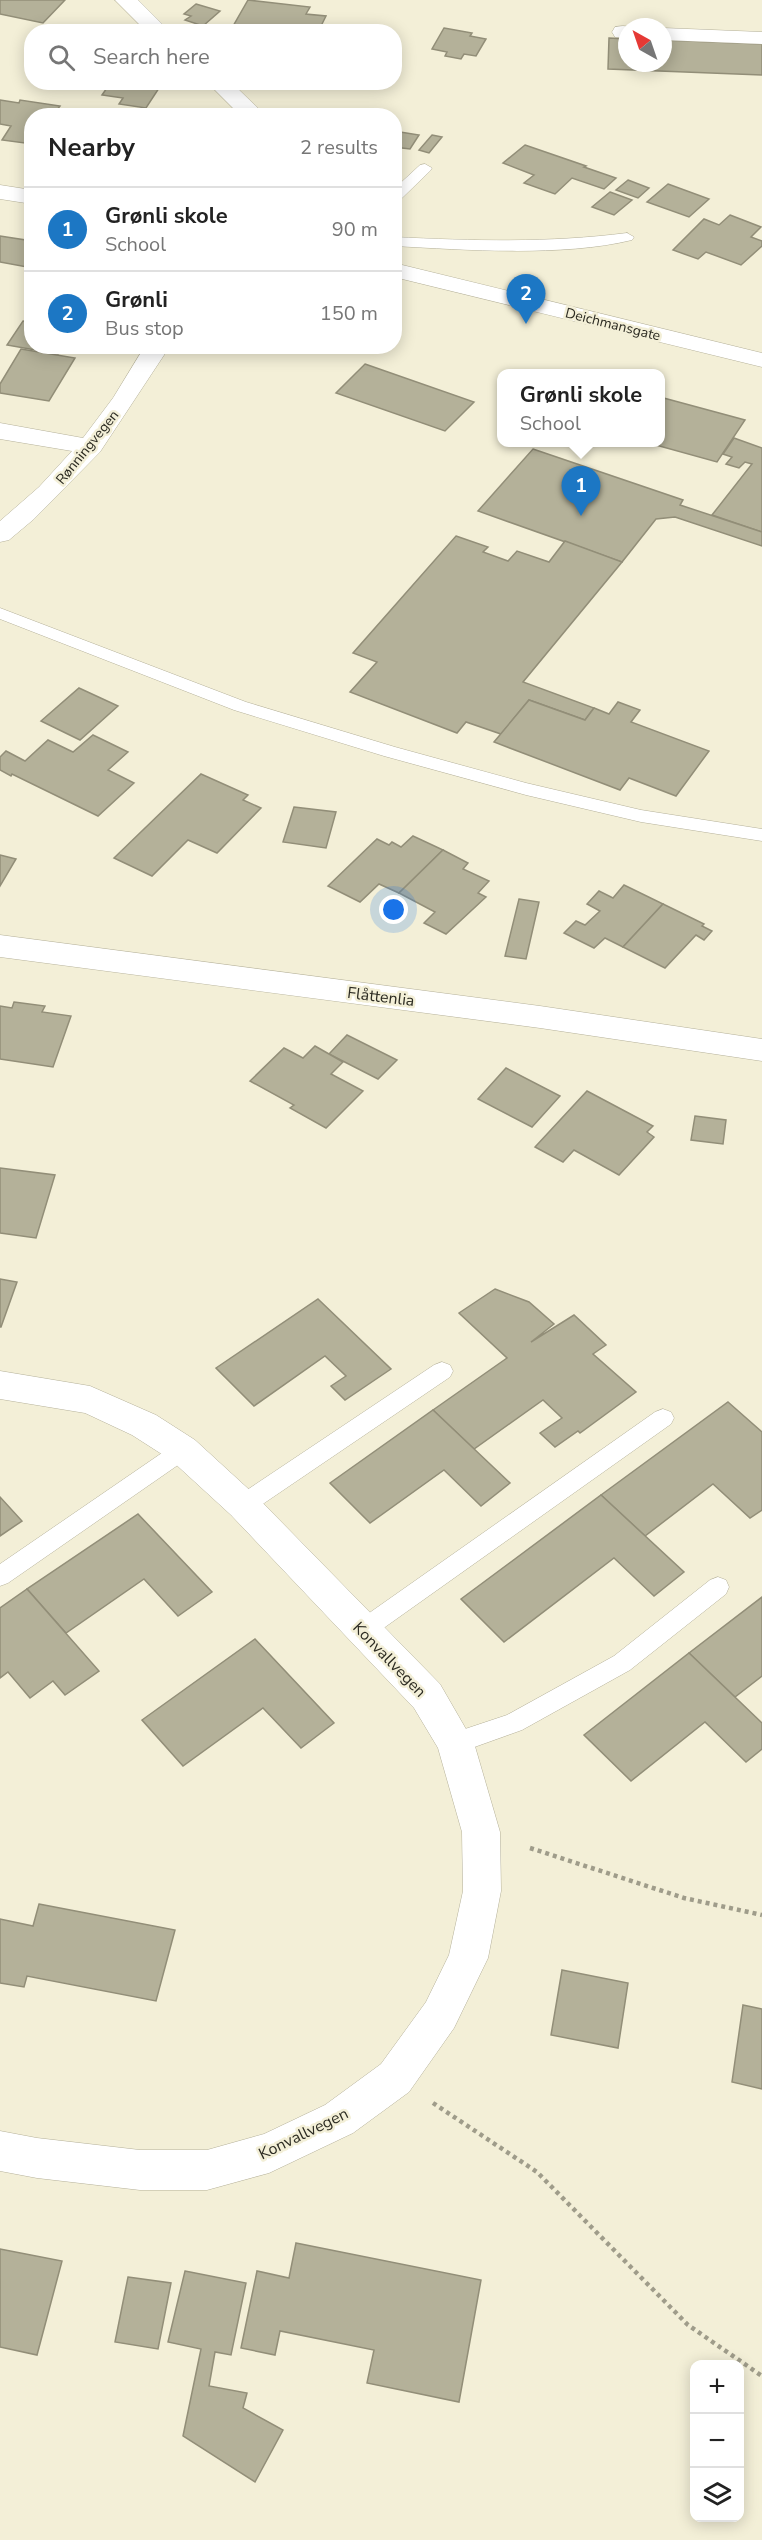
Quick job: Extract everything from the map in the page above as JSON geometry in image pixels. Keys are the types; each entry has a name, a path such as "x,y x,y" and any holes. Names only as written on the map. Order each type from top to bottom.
{"street":[{"path":"126,0 152,24"},
{"path":"672,34 762,38"},
{"path":"227,90 246,108"},
{"path":"0,192 24,196"},
{"name":"Deichmansgate","path":"402,272 762,360"},
{"name":"Rønningvegen","path":"0,534 60,483 91,447 133,388 153,354"},
{"path":"0,431 91,447"},
{"name":"Flåttenlia","path":"0,946 540,1017 762,1050"},
{"name":"Konvallvegen","path":"0,1384 90,1400 144,1425 183,1450 243,1505 426,1696 455,1743 481,1832 482,1891 468,1958 440,2015 395,2078 339,2119 269,2153 207,2170 140,2170 38,2158 0,2151"}],"lane":[{"path":"402,190 425,168"},
{"path":"402,241 520,247 590,243 627,237"},
{"path":"0,613 240,706 380,748 526,789 641,816 762,836"},
{"path":"243,1505 442,1371"},
{"path":"363,1630 663,1418"},
{"path":"0,1576 183,1450"},
{"path":"455,1743 514,1723 622,1663 718,1587"}],"path":[{"path":"481,1832 684,1898 762,1915"},
{"path":"395,2078 537,2172 688,2325 762,2376"}],"building":[{"path":"0,0 65,0 43,23 0,14"},
{"path":"248,0 310,7 306,14 326,16 322,24 234,24"},
{"path":"196,4 220,11 205,24 185,20 191,16 184,14"},
{"path":"444,28 472,33 470,36 486,39 476,56 464,54 461,59 445,56 447,52 432,49"},
{"path":"609,38 618,38 618,69 608,69"},
{"path":"672,40 762,44 762,75 672,71"},
{"path":"106,90 158,90 146,108 119,104 123,98 102,95"},
{"path":"0,100 19,103 20,100 60,106 58,108 24,108 24,143 2,140 11,126 0,124"},
{"path":"402,132 419,135 410,149 402,148"},
{"path":"432,135 442,137 429,153 419,150"},
{"path":"525,145 616,178 604,189 572,178 555,194 524,183 534,175 503,163"},
{"path":"628,180 649,188 638,198 616,190"},
{"path":"668,184 709,199 689,217 647,202"},
{"path":"610,192 632,200 614,215 592,207"},
{"path":"730,215 761,227 751,237 762,241 762,246 741,265 706,252 698,259 673,250 704,219 719,225"},
{"path":"0,236 24,240 24,266 0,262"},
{"path":"23,321 24,321 24,348 7,345"},
{"path":"21,349 24,350 24,354 51,354 75,358 49,401 0,393 0,384"},
{"path":"365,364 474,402 445,431 336,393"},
{"path":"665,398 745,420 717,462 663,447 665,447"},
{"path":"734,438 762,448 762,532 712,515 752,464 745,462 739,468 726,464 732,457 723,454"},
{"path":"533,449 683,500 680,505 762,532 762,546 675,517 656,519 622,562 478,511"},
{"path":"456,536 488,547 483,552 508,561 517,551 549,562 565,541 622,562 523,682 594,708 585,720 529,700 501,734 466,722 457,733 350,692 377,662 353,653"},
{"path":"79,688 118,706 80,740 41,721"},
{"path":"529,700 585,720 594,708 609,714 618,702 640,710 631,722 709,751 676,796 629,778 620,790 494,742"},
{"path":"93,735 128,752 108,770 134,783 98,816 0,770 0,757 6,751 25,761 48,740 73,752"},
{"path":"201,774 248,795 243,800 261,808 217,853 188,840 152,876 114,858"},
{"path":"294,807 336,812 326,848 283,842"},
{"path":"413,836 443,850 399,893 379,884 360,902 328,886 377,839 389,845 392,842 401,847"},
{"path":"443,850 468,863 463,869 489,881 478,893 486,897 446,934 424,923 435,912 399,893"},
{"path":"0,855 16,859 0,886"},
{"path":"624,885 663,904 623,947 605,938 594,948 564,933 576,921 585,925 600,911 587,904 599,891 613,898"},
{"path":"519,899 539,902 526,959 505,956"},
{"path":"663,904 704,924 702,926 712,931 704,940 696,935 665,968 623,947"},
{"path":"14,1002 45,1006 42,1012 71,1016 53,1067 0,1059 0,1006 12,1008"},
{"path":"347,1035 397,1060 378,1079 329,1054"},
{"path":"315,1046 343,1062 331,1074 363,1091 326,1128 290,1108 294,1105 250,1081 284,1048 303,1058"},
{"path":"506,1068 560,1096 532,1127 478,1099"},
{"path":"587,1091 653,1126 647,1132 654,1137 619,1175 574,1150 563,1162 535,1147"},
{"path":"695,1116 726,1120 723,1144 691,1140"},
{"path":"0,1168 55,1175 36,1238 0,1233"},
{"path":"0,1279 17,1282 1,1327 0,1327"},
{"path":"495,1289 529,1302 554,1324 531,1342 574,1315 606,1345 593,1354 636,1392 580,1433 578,1431 555,1447 540,1433 562,1418 543,1400 474,1449 433,1410 507,1358 459,1313"},
{"path":"318,1299 391,1369 345,1400 331,1386 346,1376 325,1356 254,1406 216,1368"},
{"path":"728,1402 762,1432 762,1510 750,1518 713,1484 645,1536 601,1495"},
{"path":"433,1410 510,1483 481,1506 444,1470 370,1523 330,1483"},
{"path":"601,1495 684,1572 654,1596 614,1558 504,1642 461,1599"},
{"path":"0,1497 22,1521 0,1536"},
{"path":"138,1514 212,1592 178,1616 144,1579 66,1633 27,1589"},
{"path":"27,1589 99,1671 65,1695 53,1681 30,1698 8,1672 0,1678 0,1608"},
{"path":"762,1597 762,1676 735,1697 689,1653"},
{"path":"255,1639 334,1723 301,1748 263,1708 183,1766 142,1720"},
{"path":"689,1653 762,1723 762,1749 746,1762 705,1722 631,1781 584,1735"},
{"path":"39,1904 175,1930 156,2001 27,1976 24,1987 0,1983 0,1919 33,1926"},
{"path":"562,1970 628,1983 618,2048 551,2035"},
{"path":"743,2005 762,2009 762,2089 732,2082"},
{"path":"296,2243 481,2280 459,2402 367,2383 374,2350 280,2331 275,2355 241,2348 257,2271 289,2278"},
{"path":"0,2249 62,2261 37,2355 0,2347"},
{"path":"185,2271 246,2283 231,2355 215,2352 209,2386 247,2393 243,2408 283,2430 255,2482 183,2436 201,2349 168,2342"},
{"path":"128,2277 171,2283 158,2349 115,2342"}],"place":[{"name":"Grønli","path":"526,324"},
{"name":"Grønli skole","path":"581,516"}]}
